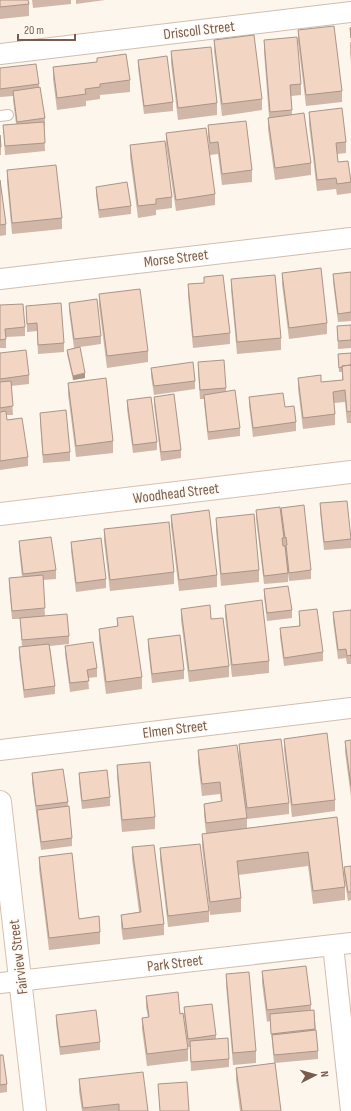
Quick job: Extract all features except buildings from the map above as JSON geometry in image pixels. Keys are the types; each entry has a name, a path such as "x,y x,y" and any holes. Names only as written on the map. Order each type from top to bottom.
{"street":[{"name":"Driscoll Street","path":"0,54 351,12"},
{"name":"Morse Street","path":"0,279 351,238"},
{"name":"Woodhead Street","path":"0,514 351,472"},
{"name":"Elmen Street","path":"0,750 351,708"},
{"name":"Fairview Street","path":"0,802 10,982 35,1111"},
{"name":"Park Street","path":"10,982 342,944"},
{"path":"342,944 351,1111"}]}
